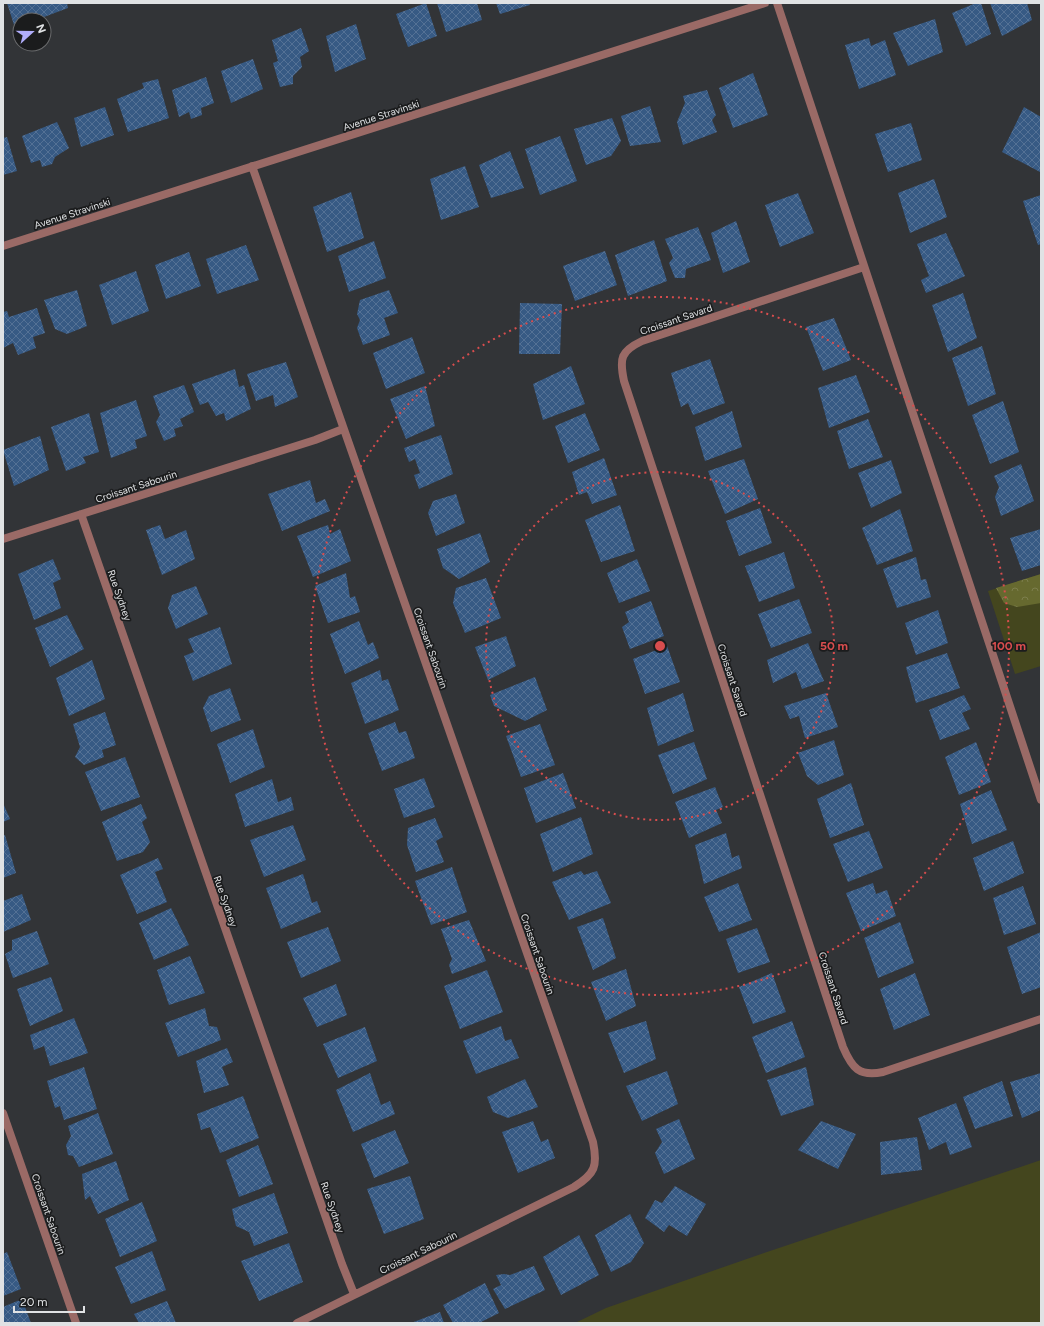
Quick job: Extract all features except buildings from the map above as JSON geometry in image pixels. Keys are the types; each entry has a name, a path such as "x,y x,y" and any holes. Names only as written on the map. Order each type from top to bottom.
{"street":[{"name":"Avenue Stravinski","path":"3,246 765,3"},
{"path":"777,3 1041,800"},
{"name":"Croissant Sabourin","path":"252,166 591,1135 596,1157 594,1170 586,1180 574,1187 297,1323"},
{"name":"Croissant Savard","path":"864,267 642,341 625,351 621,358 621,368 624,381 843,1047 849,1060 856,1069 863,1073 873,1074 883,1072 1041,1019"},
{"name":"Croissant Sabourin","path":"3,539 315,440 343,429"},
{"name":"Rue Sydney","path":"81,514 348,1281 354,1294"},
{"name":"Croissant Sabourin","path":"3,1112 76,1323"}],"green space":[{"path":"1041,574 1041,666 1015,674 988,591"},
{"path":"1041,574 1041,603 1017,607 1004,603 996,588"},
{"path":"1041,1160 1041,1323 575,1323 606,1308"}]}
